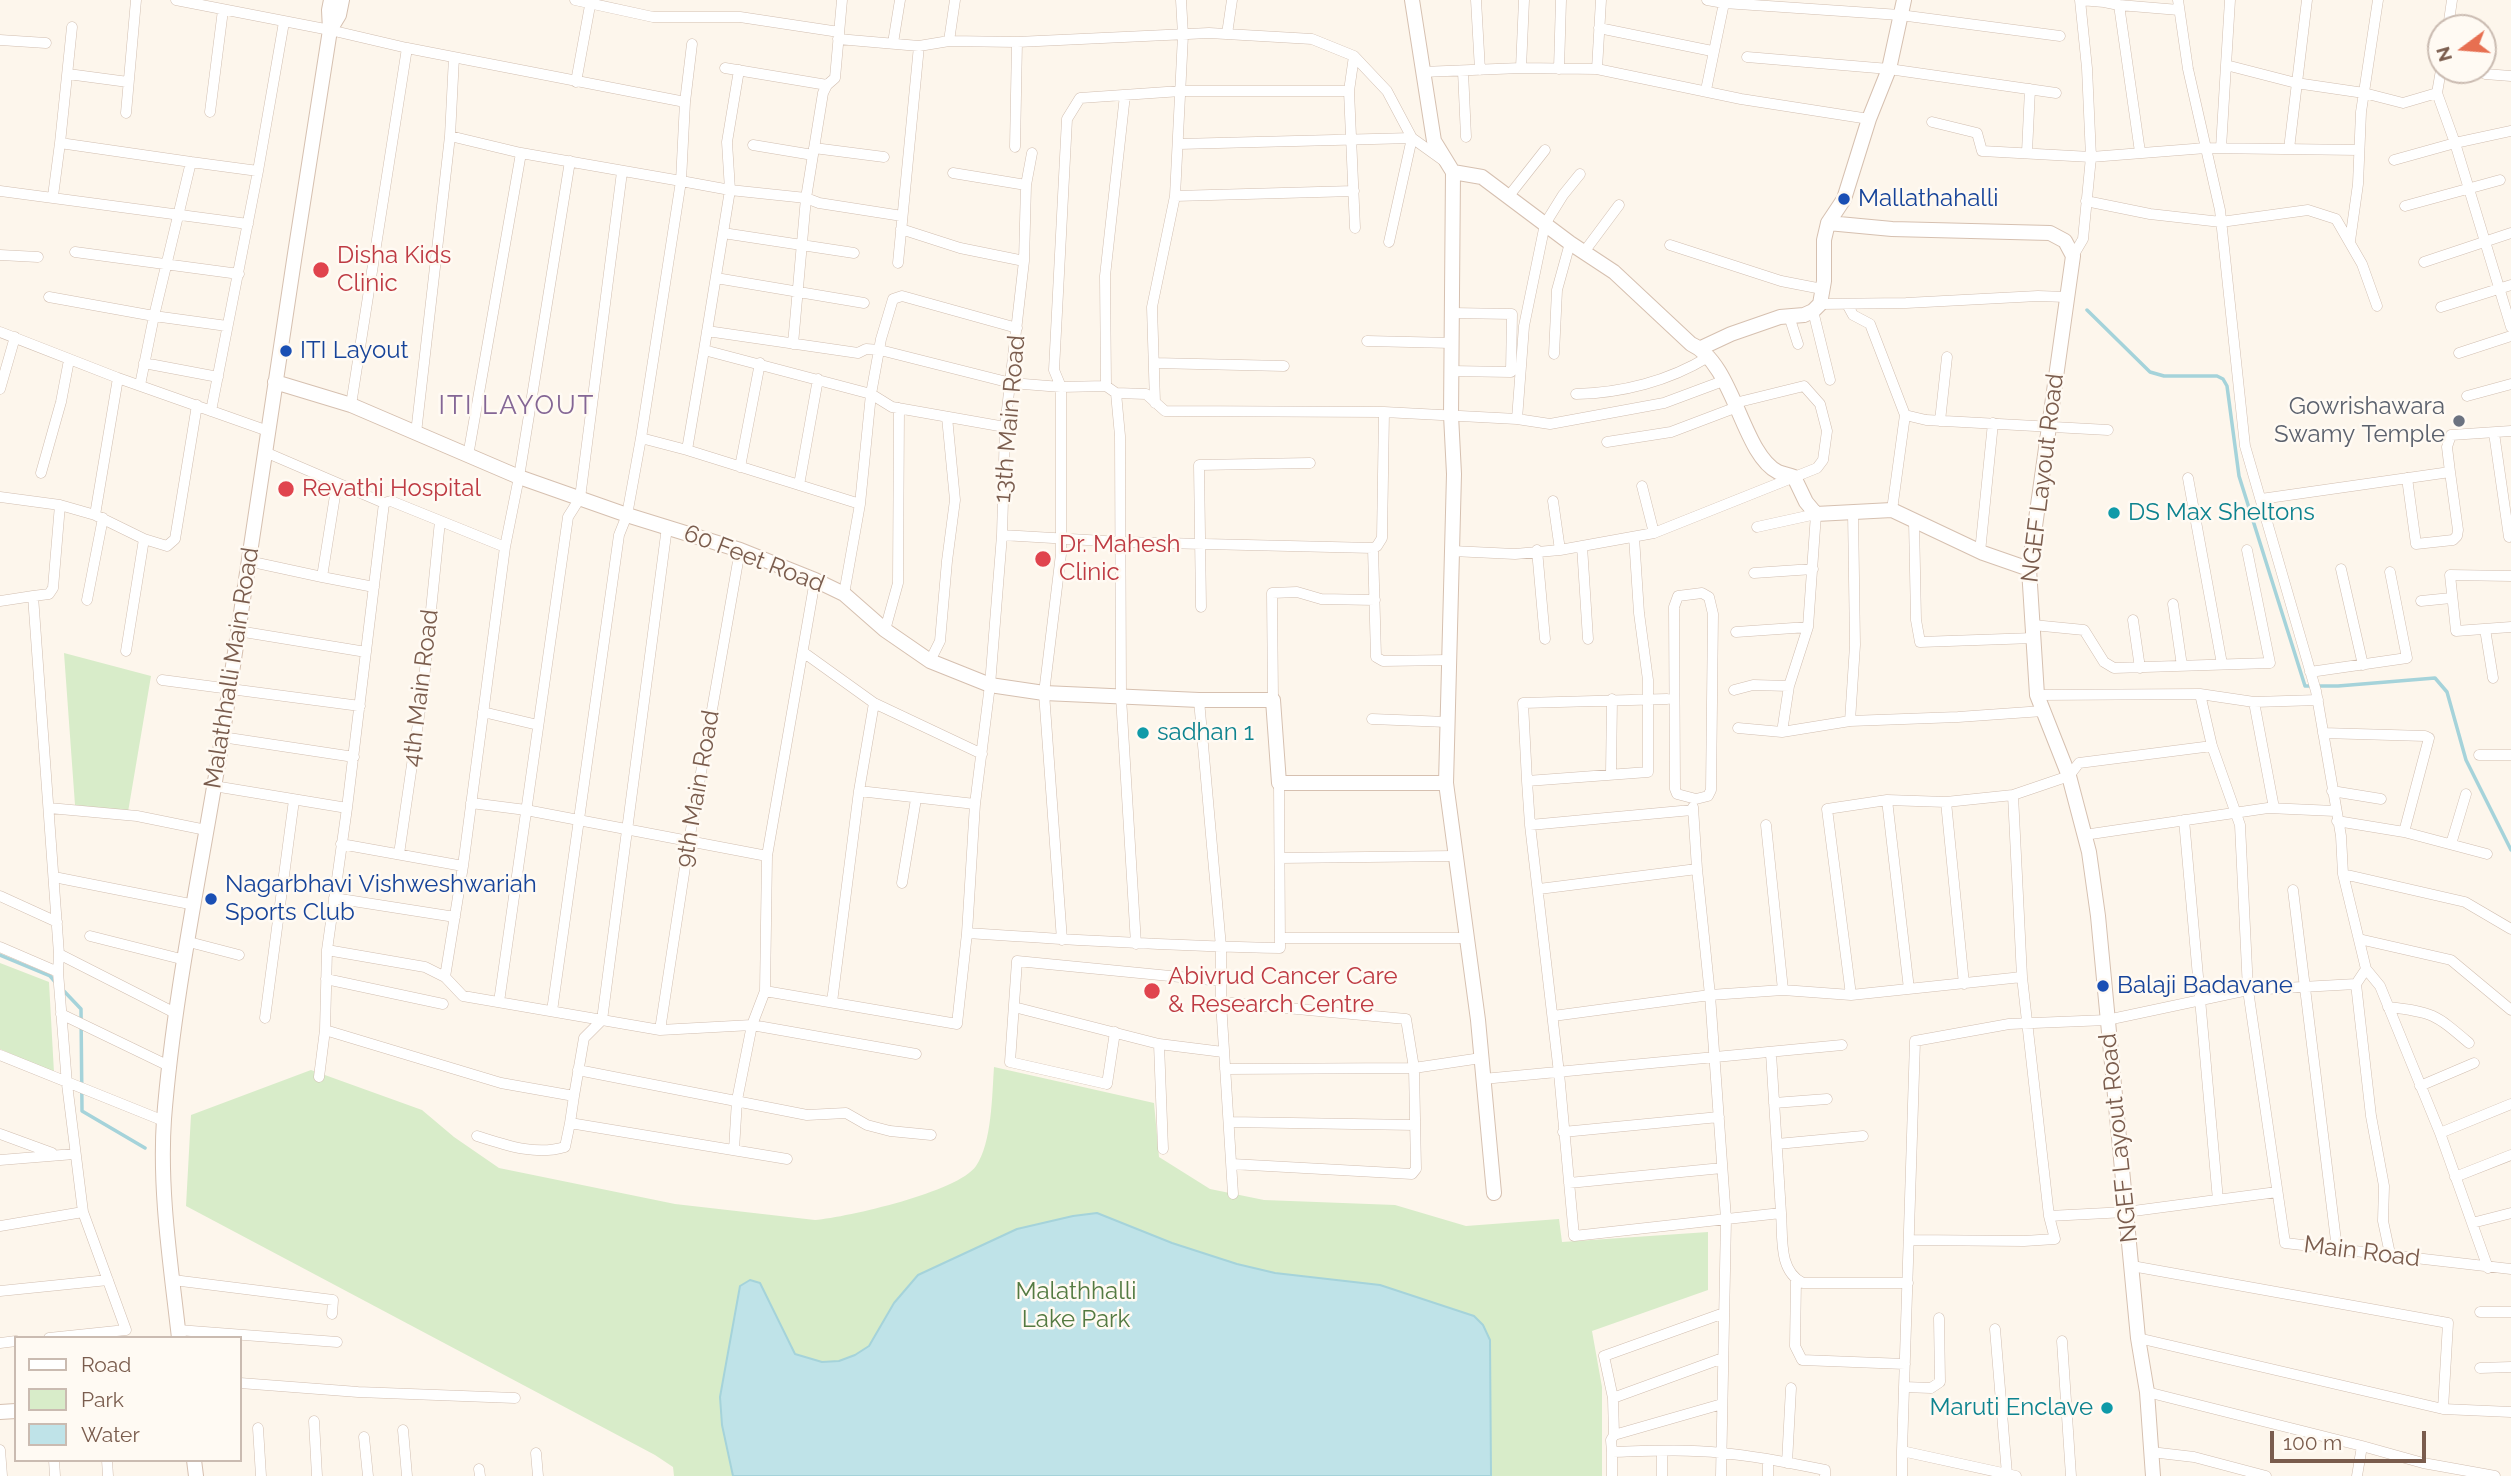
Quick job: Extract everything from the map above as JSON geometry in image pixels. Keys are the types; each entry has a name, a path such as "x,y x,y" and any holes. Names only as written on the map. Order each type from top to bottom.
{"street":[{"path":"126,113 136,0"},
{"path":"176,0 685,102"},
{"name":"Malathhalli Main Road","path":"179,1334 165,1192 164,1121 185,960 222,737 330,30 331,0"},
{"path":"330,30 339,15 342,0"},
{"path":"575,0 591,1 653,17 740,17 839,36 919,46 949,41 1017,42 1227,34 1312,39 1354,56 1387,91 1412,138 1450,168 1482,177 1570,243 1614,272 1691,344 1705,353 1723,381 1763,459 1777,472 1794,477 1806,502 1816,514 1808,627 1790,686 1782,732"},
{"path":"793,344 806,198 823,93 835,78 842,0"},
{"path":"893,43 900,0"},
{"path":"949,41 955,0"},
{"path":"1156,402 1152,307 1175,196 1184,35 1181,0"},
{"path":"1227,34 1232,0"},
{"path":"1412,0 1434,141 1450,168 1451,415 1454,474 1446,783 1481,1058 1494,1193"},
{"path":"1476,0 1480,70"},
{"path":"1521,68 1524,0"},
{"path":"1559,69 1561,0"},
{"path":"1597,69 1601,0"},
{"path":"1707,0 1900,15 2060,36"},
{"path":"1830,380 1817,307 1822,289 1824,240 1828,223 1844,200 1869,119 1889,69 1904,0"},
{"path":"2073,256 2082,239 2091,158 2087,68 2080,0 2119,5 2178,5 2188,69 2221,222 2245,446 2317,696 2341,836 2343,874 2358,939 2366,969 2380,986 2440,1133 2488,1268"},
{"path":"2221,148 2230,0"},
{"path":"2289,149 2307,0"},
{"path":"2350,241 2358,184 2364,93 2378,0"},
{"path":"576,82 591,1"},
{"path":"1706,90 1724,3"},
{"path":"2119,5 2140,152"},
{"path":"210,112 223,10"},
{"path":"211,411 239,274 284,22"},
{"path":"53,196 72,27"},
{"path":"1600,28 1712,51"},
{"path":"0,40 46,43"},
{"path":"1015,147 1017,42"},
{"path":"552,1011 619,535 626,515 641,438 681,181 685,102 692,44"},
{"path":"898,263 919,46"},
{"path":"351,405 407,48"},
{"path":"1354,56 1349,91 1355,228"},
{"path":"416,433 450,136 454,57"},
{"path":"1747,57 1889,69 2056,93"},
{"path":"2226,65 2296,83 2364,93 2403,103 2437,93"},
{"path":"725,68 827,85"},
{"path":"1422,72 1521,68 1597,69 1741,99 1869,119"},
{"path":"687,450 730,190 727,142 739,70"},
{"path":"1463,71 1466,137"},
{"path":"68,74 128,82"},
{"path":"2439,84 2437,93 2511,327"},
{"path":"2027,152 2030,89"},
{"path":"1062,940 1044,694 1062,538 1061,387 1054,370 1067,119 1080,98 1181,91 1349,91"},
{"path":"1106,386 1105,276 1125,95"},
{"path":"1932,122 1977,133 1982,152 2027,152 2091,158 2206,148 2359,150"},
{"path":"2394,160 2511,131"},
{"path":"450,136 622,172 730,190 806,198 830,205 902,216"},
{"path":"1179,144 1412,138"},
{"path":"1389,242 1412,138"},
{"path":"60,143 258,172"},
{"path":"752,145 884,157"},
{"path":"1508,197 1545,150"},
{"path":"468,456 521,153"},
{"name":"13th Main Road","path":"832,1002 957,1024 967,933 975,804 990,685 1002,536 1005,427 1024,261 1026,185 1032,153"},
{"path":"445,977 463,866 505,547 519,477 570,161"},
{"path":"140,385 191,162"},
{"path":"499,1002 568,517 580,498 622,172"},
{"path":"953,173 1026,185"},
{"path":"1517,419 1524,326 1545,224 1580,174"},
{"path":"2405,206 2500,180"},
{"path":"0,191 248,224"},
{"path":"1175,196 1354,191"},
{"path":"2086,201 2150,214 2221,222 2308,210 2336,219 2362,264 2377,306"},
{"path":"1584,252 1619,205"},
{"path":"1828,223 1892,229 2050,233 2064,241 2073,256"},
{"path":"901,229 960,248 1024,261"},
{"path":"723,233 854,253"},
{"path":"2424,262 2511,233"},
{"path":"1553,354 1557,290 1570,243"},
{"path":"1670,245 1781,281 1822,289"},
{"path":"75,252 239,274"},
{"path":"0,255 38,257"},
{"name":"NGEF Layout Road","path":"2073,256 2029,569 2037,695 2069,776 2084,835 2098,916 2138,1338 2147,1392 2153,1476"},
{"path":"716,278 864,303"},
{"path":"2441,307 2511,285"},
{"path":"844,594 860,504 871,394 890,304 897,296 1017,328"},
{"path":"49,297 227,326"},
{"path":"1576,394 1661,381 1689,370 1705,353 1731,334 1789,316 1804,315 1817,307 1847,303 2066,297"},
{"path":"1847,303 1853,315 1870,324 1905,415 1892,510"},
{"path":"1451,371 1511,372 1513,314 1452,313"},
{"path":"1789,316 1798,344"},
{"path":"707,331 858,353 866,349 880,350 1011,383 1061,387 1106,386 1116,393 1146,394 1165,411 1384,412 1517,419 1550,424 1664,403 1723,381"},
{"path":"0,332 69,360 268,431"},
{"path":"2459,353 2511,336"},
{"path":"0,389 15,338"},
{"path":"1367,341 1452,343"},
{"path":"704,350 871,394 891,407 1005,427"},
{"path":"1940,421 1947,357"},
{"path":"41,473 61,402 69,360"},
{"path":"144,363 218,377"},
{"path":"740,467 760,363"},
{"path":"1154,363 1284,366"},
{"path":"87,600 118,378"},
{"path":"799,485 818,379"},
{"name":"60 Feet Road","path":"275,382 351,405 519,477 626,515 740,550 815,580 844,594 886,631 930,661 990,685 1044,694 1199,701 1273,700"},
{"path":"2467,396 2511,384"},
{"path":"1452,551 1515,554 1560,550 1654,533 1817,468 1823,460 1827,431 1820,404 1804,386 1736,405 1671,432 1607,442"},
{"path":"1116,393 1121,542 1121,697 1136,944"},
{"path":"0,496 60,505 99,516 144,539 167,546 175,539 197,405"},
{"path":"886,631 898,583 899,408"},
{"path":"1384,412 1382,538 1373,548 1376,657 1379,660 1449,660"},
{"path":"1905,415 1940,421 2108,430"},
{"path":"930,661 940,641 955,500 947,418"},
{"path":"1980,552 1993,423"},
{"path":"2407,478 2416,544 2453,540 2458,530 2447,447 2451,435 2511,431"},
{"path":"2494,433 2509,537"},
{"path":"641,438 860,504"},
{"path":"265,452 384,503 391,500 505,547"},
{"path":"1201,607 1199,465 1310,463"},
{"path":"2261,499 2450,471"},
{"path":"2188,478 2222,664"},
{"path":"322,577 337,483"},
{"path":"1642,486 1654,533"},
{"path":"1553,500 1560,550"},
{"path":"319,1077 325,1030 327,950 354,757 384,503"},
{"path":"0,601 49,594 53,588 60,505"},
{"path":"1757,527 1816,514 1892,510 1980,552 2029,569"},
{"path":"1850,721 1855,645 1853,512"},
{"name":"4th Main Road","path":"399,854 423,689 440,521"},
{"path":"1914,521 1916,620 1920,642 2033,631 2084,630 2104,662 2114,668 2270,663 2247,550"},
{"path":"477,1136 515,1148 550,1152 565,1147 584,1038 602,1020 667,527"},
{"path":"1002,536 1121,542 1373,548"},
{"path":"1527,781 1648,772 1648,701 1634,537"},
{"path":"126,651 144,539"},
{"path":"1582,546 1588,639"},
{"name":"9th Main Road","path":"660,1030 689,841 740,550"},
{"path":"1537,550 1545,639"},
{"path":"248,561 374,587"},
{"path":"1754,573 1813,569"},
{"path":"2342,569 2363,665"},
{"path":"2311,676 2407,658 2390,572"},
{"path":"2511,576 2450,575 2455,631 2511,627"},
{"path":"734,1150 737,1100 752,1025 765,990 767,856 815,580"},
{"path":"967,933 1136,944 1280,948 1279,783 1273,700 1272,593 1297,592 1321,599 1375,600"},
{"path":"1530,825 1694,805 1708,796 1711,790 1713,614 1709,597 1702,593 1678,596 1674,607 1675,789 1677,794 1694,805"},
{"path":"33,596 57,922 58,976 74,1154 83,1212 126,1330 68,1336"},
{"path":"2421,601 2451,598"},
{"path":"2173,604 2182,666"},
{"path":"2133,620 2140,668"},
{"path":"1736,632 1808,627"},
{"path":"2485,629 2493,678"},
{"path":"237,631 366,652"},
{"path":"803,652 874,703 982,754"},
{"path":"162,680 360,706"},
{"path":"1734,690 1753,685 1790,686"},
{"path":"2037,695 2200,694 2254,702 2317,696"},
{"path":"2049,1216 2126,1212 2277,1192 2248,990 2240,825 2213,746 2200,694"},
{"path":"1611,774 1612,699"},
{"path":"1667,699 1523,703 1530,825 1553,1016 1574,1236 1781,1213"},
{"path":"1199,701 1221,947 1223,1052 1233,1194"},
{"path":"2254,702 2274,808"},
{"path":"765,990 832,1002 859,791 874,703"},
{"path":"1738,728 1782,732 1850,721 2043,711"},
{"path":"483,712 538,725"},
{"path":"1372,719 1447,722"},
{"path":"2323,733 2429,738 2404,832"},
{"path":"222,737 354,757"},
{"path":"1851,995 1827,809 1887,800 1946,802 2013,795 2069,776 2079,763 2213,746"},
{"path":"2479,755 2511,755"},
{"path":"1279,783 1446,783"},
{"path":"214,786 347,808"},
{"path":"859,791 975,804"},
{"path":"2332,791 2381,799"},
{"path":"2451,844 2466,794"},
{"path":"1909,1240 2024,1241 2055,1238 2049,1216 2022,977 2013,795"},
{"path":"902,883 916,799"},
{"path":"265,1018 294,800"},
{"path":"1887,800 1909,989"},
{"path":"1946,802 1964,984"},
{"path":"471,803 526,810 767,856"},
{"path":"1694,805 1726,1219 1720,1476"},
{"path":"49,808 137,816 206,830"},
{"path":"2084,835 2274,808 2336,816 2487,854"},
{"path":"2184,820 2218,1199"},
{"path":"1766,825 1783,990"},
{"path":"341,844 463,866"},
{"path":"1280,859 1455,856"},
{"path":"1539,889 1697,869"},
{"path":"2343,874 2465,902 2511,929"},
{"path":"54,877 195,905"},
{"path":"2292,890 2337,1250"},
{"path":"0,894 57,922"},
{"path":"334,898 454,917"},
{"path":"90,936 185,960"},
{"path":"1280,938 1466,938"},
{"path":"2358,939 2451,960 2511,1010"},
{"path":"189,942 239,955"},
{"path":"0,947 58,976"},
{"path":"327,950 425,967 445,977 463,996 660,1030 752,1025 916,1054"},
{"path":"59,954 177,1014"},
{"path":"1115,1032 1107,1084 1010,1062 1017,961 1221,981"},
{"path":"2366,969 2356,984 2371,1116 2384,1186 2383,1221 2390,1254"},
{"path":"1553,1016 1710,995 1783,990 1851,995 2022,977"},
{"path":"326,979 443,1004"},
{"path":"1902,1476 1915,1041 2009,1024 2107,1020 2248,990 2356,984"},
{"path":"1221,1002 1406,1019 1414,1068 1416,1169 1412,1174 1232,1164"},
{"path":"1014,1007 1159,1045 1223,1052"},
{"path":"2388,1007 2423,1011 2439,1017 2469,1043"},
{"path":"61,1014 171,1068"},
{"path":"325,1030 501,1083 574,1096"},
{"path":"1159,1045 1163,1149"},
{"path":"1483,1079 1771,1054 1842,1045"},
{"path":"1771,1054 1785,1263 1796,1279 1803,1283 1908,1283"},
{"path":"0,1055 164,1121"},
{"path":"1225,1069 1414,1068 1481,1058"},
{"path":"2420,1086 2474,1063"},
{"path":"578,1070 807,1115 846,1113 867,1125 890,1131 931,1135"},
{"path":"1774,1102 1828,1100"},
{"path":"2440,1133 2511,1104"},
{"path":"1563,1132 1719,1117"},
{"path":"1230,1122 1415,1125"},
{"path":"570,1123 787,1159"},
{"path":"0,1134 56,1154"},
{"path":"1777,1144 1863,1136"},
{"path":"0,1160 74,1154"},
{"path":"2455,1177 2511,1155"},
{"path":"1569,1183 1722,1168"},
{"name":"Main Road","path":"2277,1192 2285,1243 2511,1269"},
{"path":"0,1226 83,1212"},
{"path":"2472,1223 2511,1213"},
{"path":"2132,1266 2448,1323 2443,1409"},
{"path":"1796,1279 1795,1346 1802,1360 1905,1364"},
{"path":"0,1291 108,1280"},
{"path":"173,1280 333,1300 332,1314"},
{"path":"2480,1312 2511,1312"},
{"path":"1612,1476 1613,1398 1604,1356 1724,1313"},
{"path":"1904,1387 1931,1388 1940,1382 1939,1318"},
{"path":"1902,1451 2011,1475 1995,1329"},
{"path":"179,1334 218,1336"},
{"path":"242,1337 337,1342"},
{"path":"2138,1338 2443,1409 2511,1412"},
{"path":"2062,1341 2071,1476"},
{"path":"1613,1398 1723,1358"},
{"path":"2480,1368 2511,1367"},
{"path":"242,1383 358,1392 515,1398"},
{"path":"1787,1463 1791,1388"},
{"path":"2147,1392 2423,1463 2495,1476"},
{"path":"1614,1436 1722,1404"},
{"path":"314,1421 317,1476"},
{"path":"258,1428 261,1476"},
{"path":"403,1430 407,1476"},
{"path":"365,1437 368,1476"},
{"path":"2357,1476 2362,1446"},
{"path":"0,1450 2,1476"},
{"path":"1662,1451 1662,1476"},
{"path":"1612,1452 1721,1453 1825,1470 1825,1476"},
{"path":"2151,1452 2194,1457 2266,1476"},
{"path":"536,1453 538,1476"},
{"path":"1768,1460 1768,1476"},
{"path":"2421,1476 2423,1463"}],"green space":[{"path":"64,653 151,676 128,812 75,805"},
{"path":"0,963 49,982 54,1073 0,1049"},
{"name":"Malathhalli Lake Park","path":"994,1067 1154,1103 1159,1157 1210,1189 1264,1200 1395,1205 1466,1226 1559,1219 1562,1242 1708,1232 1708,1290 1592,1331 1602,1387 1602,1476 674,1476 673,1467 655,1455 186,1206 191,1115 311,1070 422,1110 454,1137 499,1168 675,1204 815,1220 831,1218 926,1194 965,1176 976,1166 988,1132"}],"water":[{"path":"1097,1213 1172,1243 1237,1264 1275,1273 1380,1285 1474,1316 1483,1325 1490,1340 1491,1476 733,1476 722,1425 720,1397 740,1286 750,1280 760,1283 795,1354 822,1362 839,1361 869,1346 894,1303 918,1275 1017,1229"}],"waterway":[{"path":"2087,310 2150,372 2164,376 2217,376 2223,379 2227,386 2239,476 2305,686 2435,678 2447,692 2466,760 2511,850"},
{"path":"0,955 50,976 57,984"},
{"path":"62,989 81,1009 82,1111 145,1148"}],"place":[{"name":"Mallathahalli","path":"1844,199"},
{"name":"Disha Kids Clinic","path":"321,270"},
{"name":"ITI Layout","path":"286,351"},
{"name":"Gowrishawara Swamy Temple","path":"2459,421"},
{"name":"Revathi Hospital","path":"286,489"},
{"name":"DS Max Sheltons","path":"2114,513"},
{"name":"Dr. Mahesh Clinic","path":"1043,559"},
{"name":"sadhan 1","path":"1143,733"},
{"name":"Nagarbhavi Vishweshwariah Sports Club","path":"211,899"},
{"name":"Balaji Badavane","path":"2103,986"},
{"name":"Abivrud Cancer Care & Research Centre","path":"1152,991"},
{"name":"Maruti Enclave","path":"2107,1408"}],"district":[{"name":"ITI LAYOUT","path":"517,406"}]}
